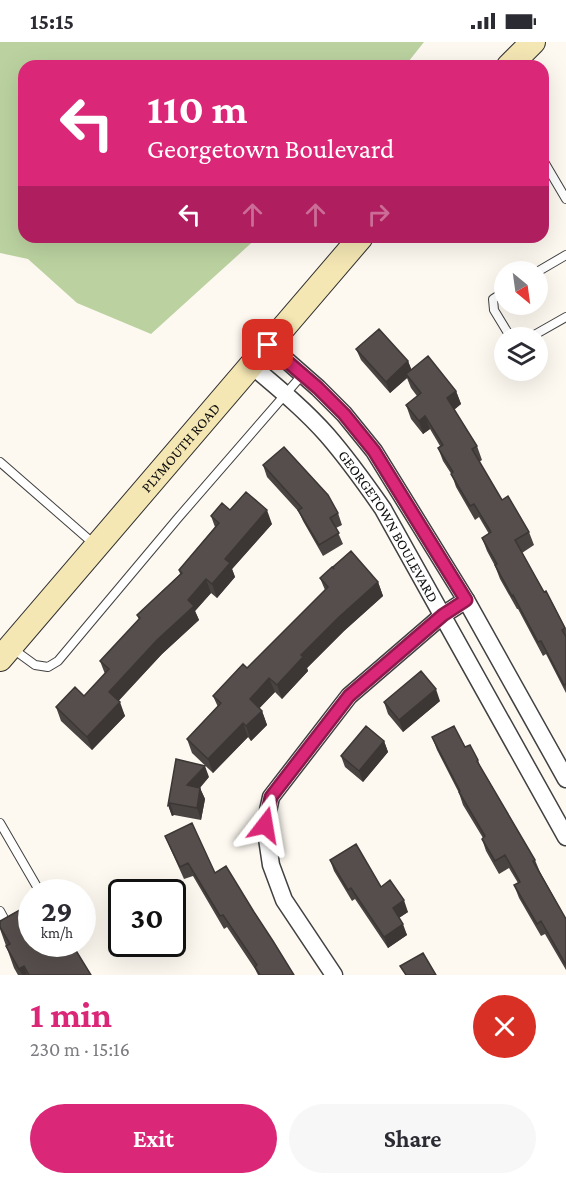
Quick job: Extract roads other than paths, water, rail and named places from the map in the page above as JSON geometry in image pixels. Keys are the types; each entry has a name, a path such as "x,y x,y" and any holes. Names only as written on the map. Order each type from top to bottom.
{"main road":[{"path":"515,60 533,42"},
{"name":"PLYMOUTH ROAD","path":"5,653 356,243"}],"street":[{"name":"GEORGETOWN BOULEVARD","path":"268,345 318,388 374,451 466,600 566,779"},
{"name":"GEORGETOWN BOULEVARD","path":"251,365 325,433 348,460 383,509 566,837"},
{"path":"333,975 284,900 271,865 265,825 271,797 349,696 443,615 466,600"}],"lane":[{"path":"549,170 566,199"},
{"path":"548,266 566,255"},
{"path":"548,327 566,317"},
{"path":"5,653 35,665 48,667 58,661 303,374"},
{"path":"0,462 97,546"},
{"path":"0,823 32,879"},
{"path":"0,911 8,923"}]}
